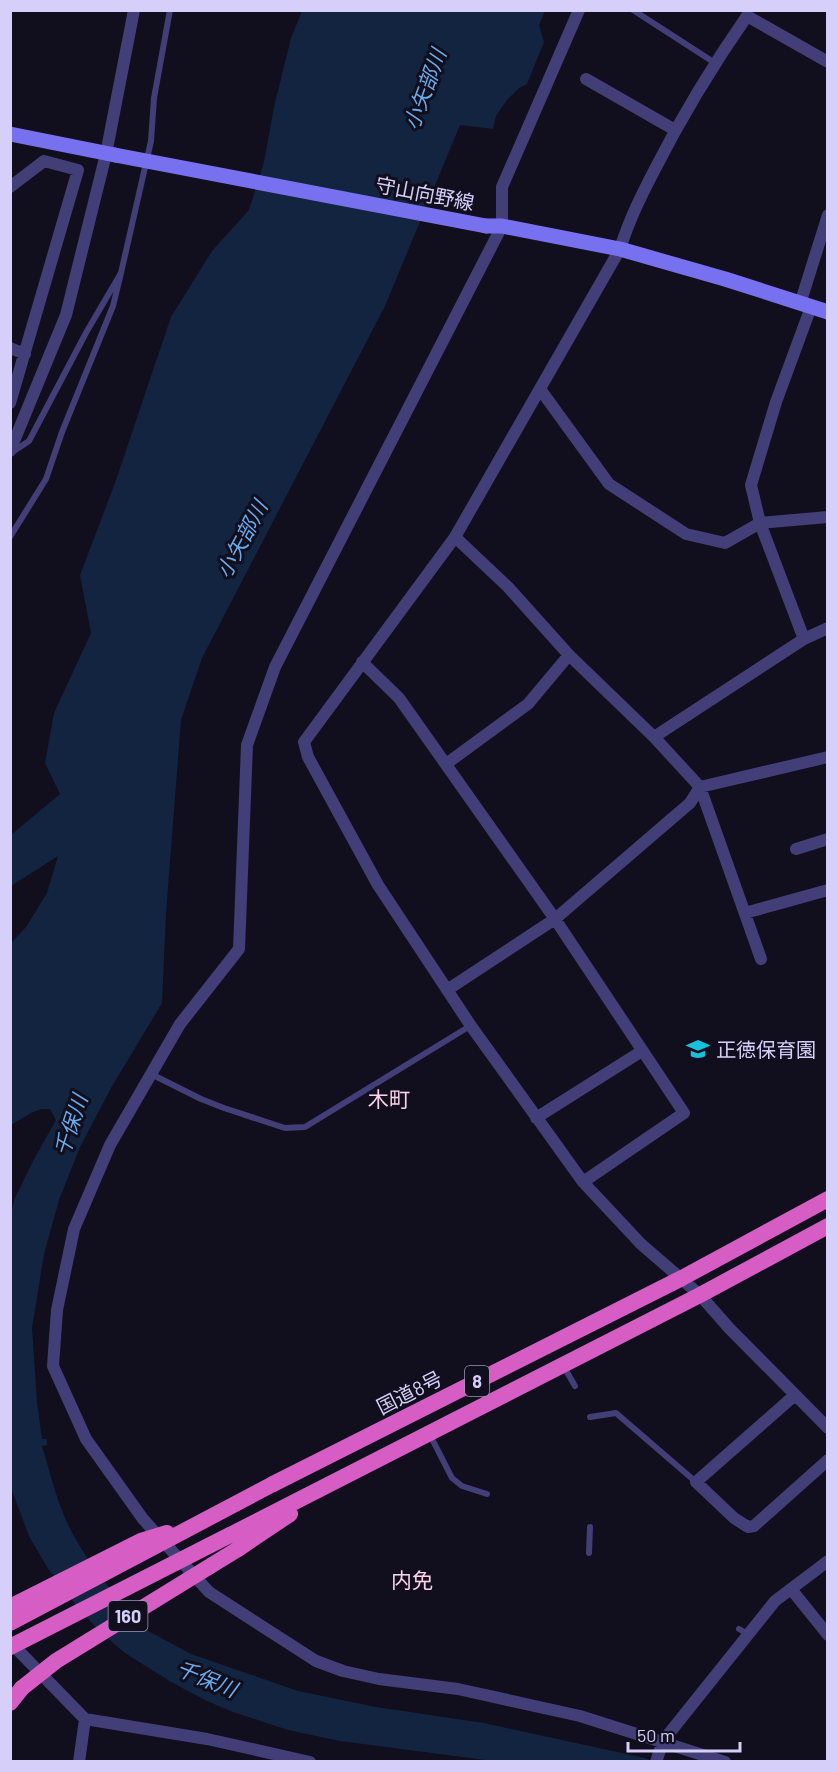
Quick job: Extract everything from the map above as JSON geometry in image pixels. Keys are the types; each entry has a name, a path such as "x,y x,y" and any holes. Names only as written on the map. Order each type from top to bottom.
{"highway":[{"name":"国道8号","path":"10,1623 273,1484 682,1278 828,1199"},
{"name":"8","path":"339,1478 700,1295 828,1226"},
{"name":"160","path":"10,1703 22,1688 56,1661 234,1542 339,1478"},
{"path":"10,1606 141,1541 207,1520"},
{"path":"10,1644 234,1542"}],"main road":[{"name":"守山向野線","path":"10,134 110,155 620,249 828,312"}],"street":[{"path":"10,452 66,315 110,155 134,10"},
{"path":"579,10 502,187 494,226 275,667 247,745 239,949 180,1024 110,1145 74,1229 57,1310 53,1366 86,1439 143,1519 209,1592 316,1661 343,1671 379,1679 458,1689 580,1716 660,1751 725,1761"},
{"path":"828,62 747,16 715,63 675,130 628,220 620,249 455,537 304,742 308,757 378,885 471,1026 583,1182 641,1244 700,1295 828,1428"},
{"path":"586,79 675,130"},
{"path":"10,187 44,160 78,170 10,403"},
{"path":"804,639 760,524 750,485 806,305 828,215"},
{"path":"10,348 25,354"},
{"path":"540,389 609,484 686,534 725,543 760,524 828,517"},
{"path":"455,537 508,587 569,655 654,737 700,788 761,959"},
{"path":"654,737 804,639 828,628"},
{"path":"446,764 528,704 569,655"},
{"path":"362,662 399,698 555,919 684,1113 583,1182"},
{"path":"447,990 555,919 690,803 700,788 828,757"},
{"path":"795,849 828,839"},
{"path":"745,913 828,890"},
{"path":"536,1118 642,1051"},
{"path":"795,1395 709,1466 696,1482 734,1518 748,1527 754,1526 828,1460"},
{"path":"660,1751 744,1632 775,1601 828,1561"},
{"path":"791,1589 828,1635"},
{"path":"10,1644 85,1719 207,1739 310,1761"},
{"path":"79,1761 85,1719"}],"lane":[{"path":"10,537 46,479 62,432 113,306 151,141 154,98 170,10"},
{"path":"633,10 715,63"},
{"path":"10,452 29,441 87,331 121,273"},
{"path":"150,1073 201,1100 224,1108 285,1128 305,1126 471,1026"},
{"path":"562,1364 575,1386"},
{"path":"590,1417 616,1413 696,1482"},
{"path":"429,1433 452,1478 462,1486 487,1494"},
{"path":"589,1553 590,1527"}],"water":[{"path":"302,11 545,11 539,25 544,42 527,84 519,88 507,100 496,116 493,129 460,125 385,306 202,658 181,720 166,913 162,1003 111,1088 80,1147 59,1200 44,1254 32,1328 42,1439 47,1439 47,1445 42,1446 63,1513 77,1541 97,1572 120,1600 143,1621 141,1627 191,1654 298,1691 376,1707 484,1723 652,1761 493,1761 340,1741 288,1730 207,1701 125,1653 99,1631 47,1567 29,1536 11,1488 11,1215 14,1200 56,1120 50,1109 41,1109 11,1125 11,943 26,927 47,893 58,856 11,886 11,835 60,794 45,763 54,713 91,633 80,575 115,483 171,317 212,251 249,210 264,162 274,107 291,38"}],"place":[{"name":"正徳保育園","path":"698,1049"}],"district":[{"name":"木町","path":"389,1098"},
{"name":"内免","path":"412,1579"}],"water label":[{"name":"小矢部川","path":"424,89"},
{"name":"小矢部川","path":"241,539"},
{"name":"千保川","path":"70,1125"},
{"name":"千保川","path":"207,1678"}]}
